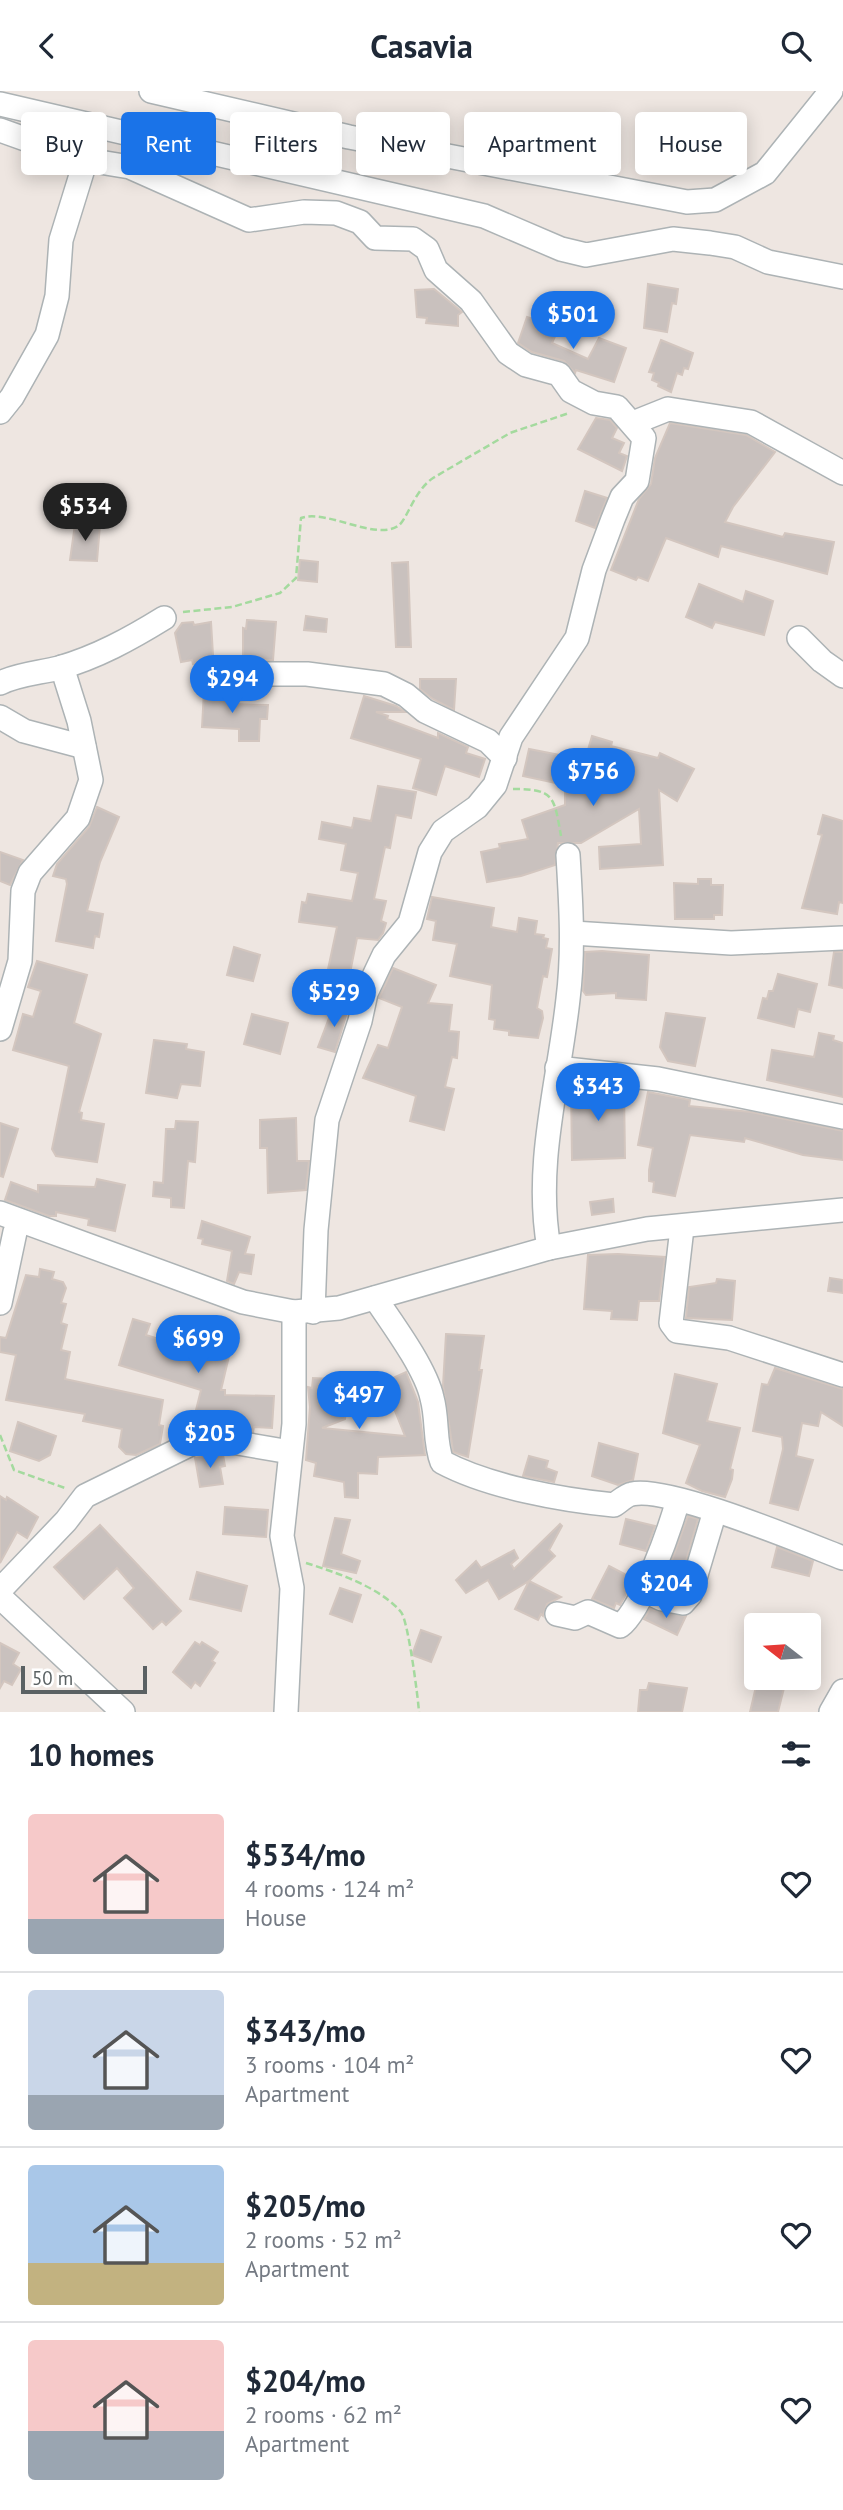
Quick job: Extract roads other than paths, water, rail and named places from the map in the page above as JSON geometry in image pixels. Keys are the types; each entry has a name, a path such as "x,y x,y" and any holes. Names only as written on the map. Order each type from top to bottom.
{"street":[{"path":"151,91 349,137 687,202 715,200 765,173 831,91"},
{"path":"0,104 484,216 561,250 586,255 673,239 735,247 768,262 843,277"},
{"path":"0,130 21,137"},
{"path":"107,163 130,167 249,219 304,212 328,212 360,222 375,238 413,239 427,249 436,271 471,301 508,353 526,365 559,374 571,391 594,403 617,407 644,439 637,481 622,497 612,519 594,570 578,638 537,702 522,719 495,785 477,807 443,831 423,868 418,901 410,923 384,955 366,993 360,1021 327,1120 316,1230 304,1312 282,1537 292,1588 286,1712"},
{"path":"0,412 18,387 47,335 57,296 61,240 81,175"},
{"path":"633,423 668,409 751,422 843,473"},
{"path":"0,683 14,676 62,667 116,647 164,618"},
{"path":"799,638 822,661 843,676"},
{"path":"0,1029 20,961 23,891 30,873 78,818 91,780 62,667"},
{"path":"206,674 307,674 384,684 406,695 425,711 488,741 505,758"},
{"path":"0,717 24,731 84,747"},
{"path":"549,1248 544,1221 545,1167 556,1068 568,1001 573,933 568,855"},
{"path":"573,933 731,943 843,938"},
{"path":"556,1068 658,1079 843,1117"},
{"path":"10,1217 243,1303 304,1312 375,1298 549,1248 647,1229 682,1228 843,1210"},
{"path":"0,1303 15,1232 10,1217"},
{"path":"682,1228 671,1323 677,1331 729,1338 843,1375"},
{"path":"375,1298 408,1349 432,1394 437,1421 437,1449 442,1462 464,1474 584,1502 614,1505 631,1494 655,1493 715,1511 843,1558"},
{"path":"0,1590 66,1521 85,1496 195,1442 220,1440 290,1452"},
{"path":"557,1614 575,1618 588,1612 620,1626 626,1621 645,1591 678,1500"},
{"path":"645,1591 683,1603 690,1595 715,1511"},
{"path":"0,1597 123,1712"},
{"path":"831,1712 843,1691"}]}
